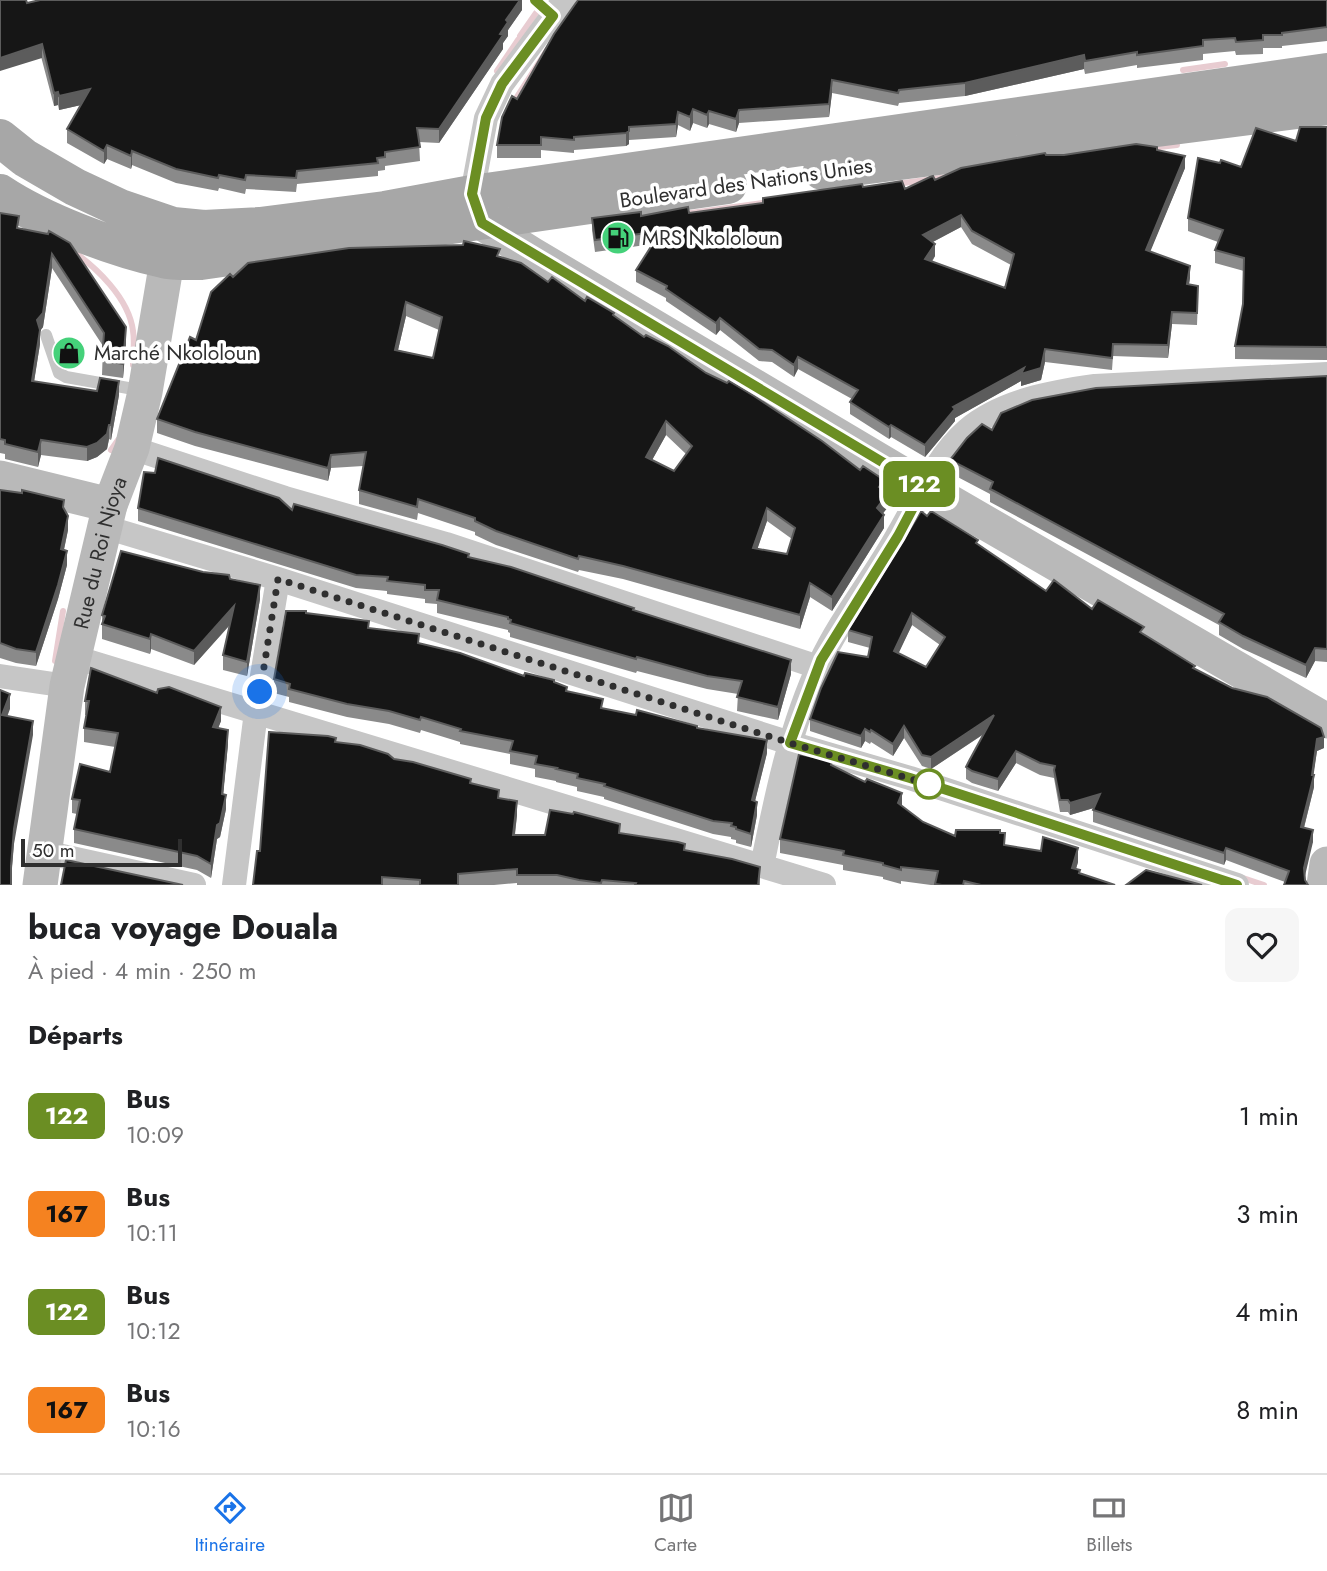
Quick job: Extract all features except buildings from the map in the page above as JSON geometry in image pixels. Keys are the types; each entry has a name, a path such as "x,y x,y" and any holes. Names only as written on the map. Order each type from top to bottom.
{"main road":[{"name":"Boulevard des Nations Unies","path":"169,243 201,261 477,208 675,180 1327,72"},
{"name":"Boulevard des Nations Unies","path":"675,180 816,172 1327,106"},
{"path":"0,138 25,158 75,187 120,208 169,243"},
{"path":"0,193 46,217 104,242 169,243"}],"street":[{"path":"550,5 502,84 486,118 477,208 924,487 1327,721"},
{"name":"Rue du Roi Njoya","path":"42,869 70,672 108,516 132,448 145,391 169,243"},
{"path":"762,866 790,743 818,667 898,536 924,487 966,430 997,411 1062,390 1327,374"},
{"path":"132,448 285,498 459,549 818,667"},
{"path":"0,478 278,579 790,743 910,778 1237,885"},
{"path":"234,885 256,712 278,579"},
{"path":"0,677 70,672 256,712 824,885"},
{"path":"1324,885 1327,864"},
{"path":"42,869 194,885"}],"lane":[{"path":"46,335 59,373 66,377 145,391"}],"waterway":[{"path":"520,36 536,13"},
{"path":"497,71 518,40"},
{"path":"513,103 547,50"},
{"path":"1183,70 1225,64"},
{"path":"1150,148 1177,145"},
{"path":"896,184 948,177"},
{"path":"691,213 770,202"},
{"path":"70,249 110,284 125,307 134,335 133,365"},
{"path":"111,450 118,440"},
{"path":"55,661 63,611"},
{"path":"1240,877 1264,885"}],"bus line":[{"name":"122","path":"535,0 553,16 502,84 486,118 472,194 482,223 924,487 898,536 821,660 790,743 910,778 1237,885"}],"place":[{"name":"MRS Nkololoun","path":"618,238"},
{"name":"Marché Nkololoun","path":"69,353"}],"route":[{"path":"260,692 278,579 790,743 935,786 929,784"}]}
